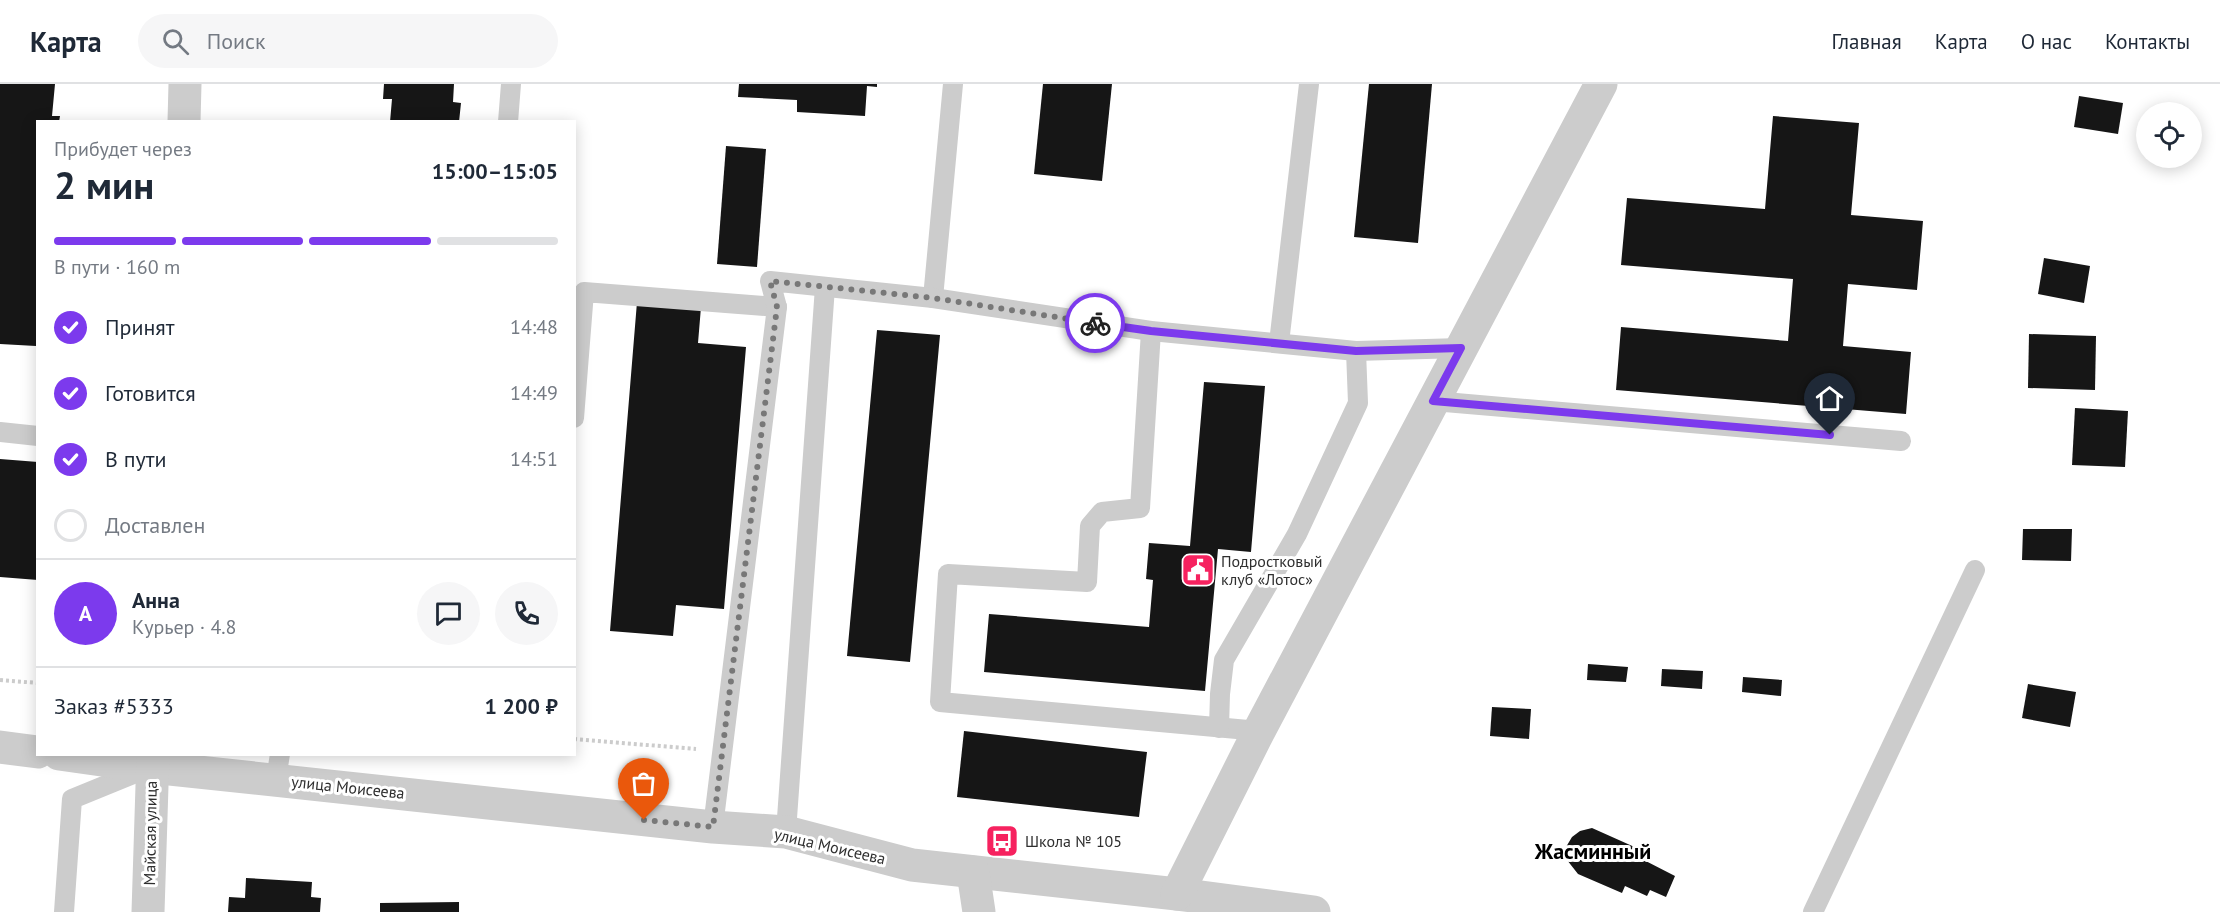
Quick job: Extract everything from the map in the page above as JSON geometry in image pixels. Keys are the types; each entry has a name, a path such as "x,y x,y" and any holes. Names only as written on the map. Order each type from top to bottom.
{"street":[{"path":"184,120 185,84"},
{"path":"1177,894 1259,731 1601,84"},
{"path":"0,747 36,752"},
{"name":"улица Моисеева","path":"86,756 278,767 713,827 786,832 912,865 1177,894 1314,912"},
{"name":"Майская улица","path":"148,912 152,761"},
{"path":"973,872 979,912"}],"lane":[{"path":"508,120 511,84"},
{"path":"933,298 953,84"},
{"path":"1279,344 1309,84"},
{"path":"713,827 777,307 770,281 933,298 1151,331 1279,344 1356,351 1461,348"},
{"path":"786,832 825,287"},
{"path":"576,393 584,292 777,307"},
{"path":"1151,331 1140,508 1102,512 1090,526 1087,582 948,574 940,702 1259,731"},
{"path":"1219,728 1224,660 1297,534 1358,403 1356,351"},
{"path":"1433,401 1901,441"},
{"path":"0,432 36,436"},
{"path":"1813,912 1975,570"},
{"path":"64,912 72,799 152,761"}],"path":[{"path":"0,680 36,683"},
{"path":"576,739 722,751"}],"building":[{"path":"0,84 55,84 52,116 60,116 59,120 36,120 36,346 0,344"},
{"path":"384,84 454,84 453,102 461,103 459,120 390,120 392,99 383,99"},
{"path":"739,84 877,84 877,87 867,86 865,116 797,112 797,100 738,97"},
{"path":"1043,84 1112,84 1102,181 1034,174"},
{"path":"1369,84 1432,84 1418,243 1354,237"},
{"path":"2079,96 2123,103 2118,134 2074,127"},
{"path":"1773,116 1859,123 1851,215 1923,221 1917,290 1848,284 1843,346 1911,352 1906,414 1616,390 1621,327 1788,341 1793,279 1621,265 1627,198 1765,209"},
{"path":"726,146 766,149 757,267 717,264"},
{"path":"2044,258 2090,266 2084,303 2038,294"},
{"path":"637,302 701,307 698,343 746,347 724,609 676,605 673,636 610,631"},
{"path":"877,330 940,335 910,662 847,656"},
{"path":"2029,334 2096,336 2095,390 2028,388"},
{"path":"1204,382 1265,386 1251,552 1218,549 1205,691 984,672 989,614 1149,627 1153,580 1146,579 1149,543 1190,546"},
{"path":"2075,408 2128,411 2125,467 2072,465"},
{"path":"0,459 36,462 36,580 0,577"},
{"path":"2023,529 2072,529 2071,561 2022,560"},
{"path":"1588,664 1628,667 1626,682 1587,680"},
{"path":"1662,669 1703,671 1702,689 1661,686"},
{"path":"1743,677 1782,680 1781,696 1742,692"},
{"path":"2028,684 2076,692 2070,727 2022,718"},
{"path":"1492,707 1531,709 1529,739 1490,736"},
{"path":"964,731 1147,752 1139,817 957,797"},
{"path":"1592,828 1639,849 1636,856 1675,876 1666,897 1650,890 1647,896 1625,886 1622,893 1578,874 1567,860 1566,847 1572,837 1580,831"},
{"path":"246,878 312,882 311,897 321,898 320,912 228,912 229,897 245,898"},
{"path":"459,902 459,912 380,912 380,903"}],"way so far":[{"path":"644,820 713,827 777,307 770,281 933,298 1095,323"}],"place":[{"name":"Подростковый клуб «Лотос»","path":"1198,570"},
{"name":"Школа № 105","path":"1002,841"}],"district":[{"name":"Жасминный","path":"1593,851"}],"route":[{"path":"1095,323 1151,331 1356,351 1461,348 1433,401 1830,435"}]}
